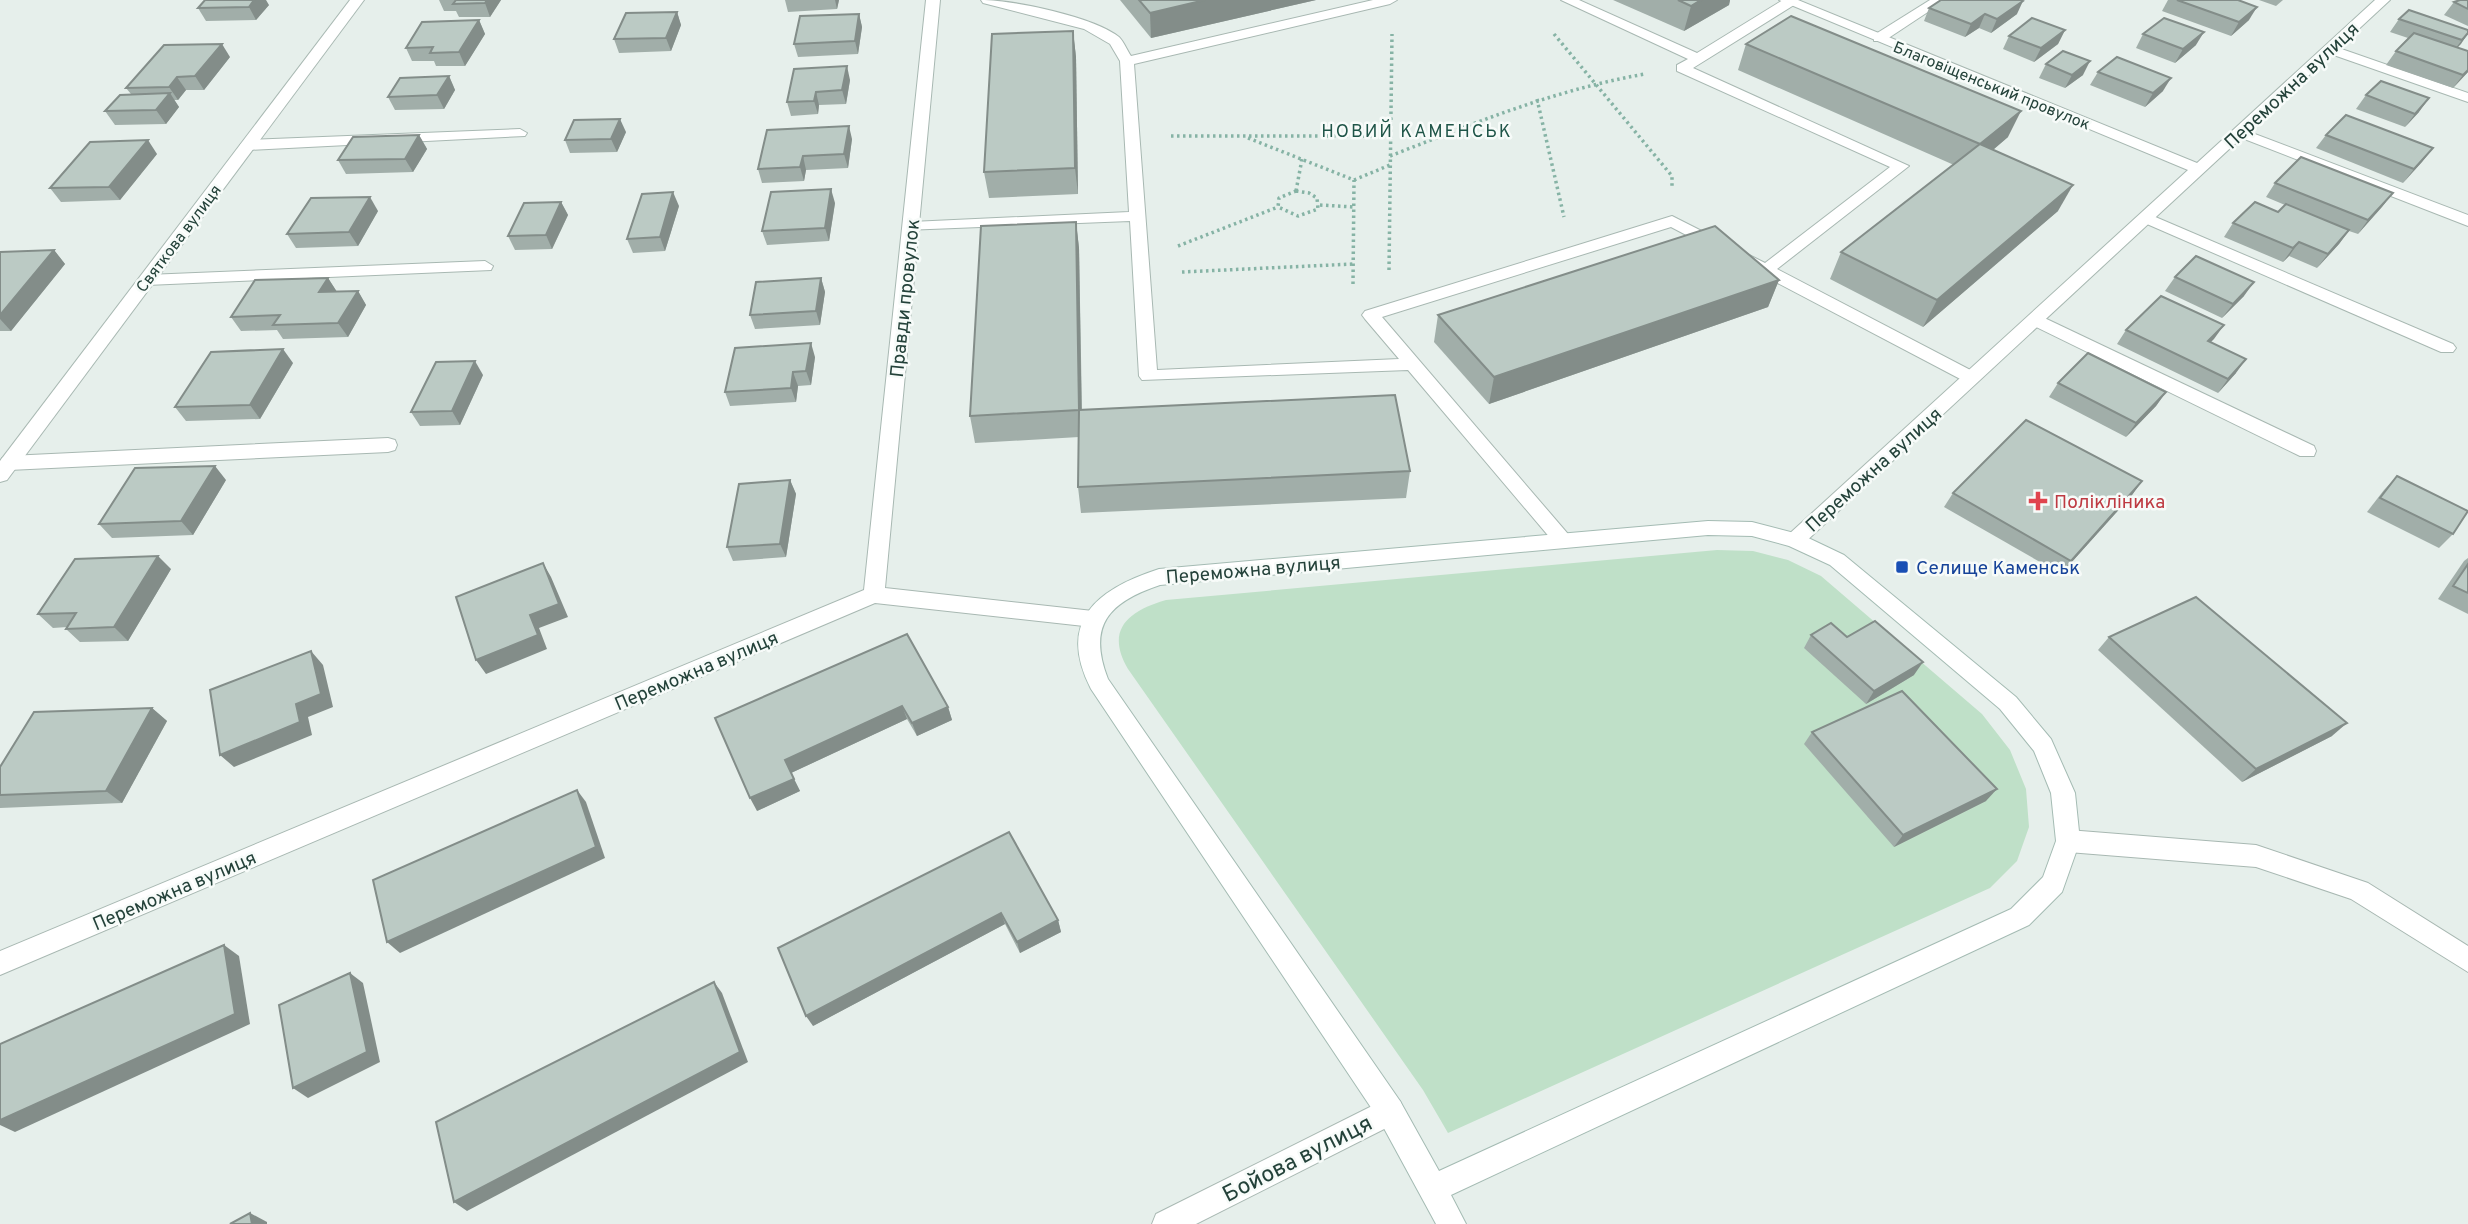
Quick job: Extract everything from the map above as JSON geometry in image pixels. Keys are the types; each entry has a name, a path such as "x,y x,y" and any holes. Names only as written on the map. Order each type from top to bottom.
{"street":[{"name":"Святкова вулиця","path":"5,469 357,0"},
{"name":"Правди провулок","path":"874,595 933,0"},
{"path":"988,0 1089,26 1115,41 1127,61 1148,376 1412,364"},
{"path":"1127,61 1390,0"},
{"path":"1568,0 1698,58"},
{"path":"1879,38 1939,0"},
{"name":"Переможна вулиця","path":"0,963 874,595 1093,618 1109,599 1132,585 1159,578 1708,528 1752,529 1795,540 2383,0"},
{"path":"1682,68 1787,1"},
{"name":"Благовіщенський провулок","path":"1787,1 2199,169"},
{"path":"2330,49 2468,97"},
{"path":"1682,68 1901,166 1766,270"},
{"path":"2239,132 2468,221"},
{"path":"248,145 520,133"},
{"path":"911,227 1137,216"},
{"path":"2146,218 2447,348"},
{"path":"1564,541 1371,315 1672,221 1972,378"},
{"path":"147,280 485,266"},
{"path":"2036,320 2307,451"},
{"path":"5,469 388,444"},
{"path":"1434,1188 2020,917 2053,884 2067,841 2063,793 2043,746 2008,703 1837,560 1795,540"},
{"path":"1093,618 1086,640 1088,662 1098,683 1390,1111 1452,1224"},
{"path":"2067,841 2256,856 2358,891 2468,960"},
{"name":"Бойова вулиця","path":"1166,1224 1390,1111"}],"path":[{"path":"1389,310 1392,27"},
{"path":"1552,31 1672,176"},
{"path":"1390,156 1536,99 1593,83 1682,68"},
{"path":"1536,99 1573,252"},
{"path":"1132,136 1391,136"},
{"path":"1243,136 1354,180 1390,165"},
{"path":"1296,191 1302,159"},
{"path":"1353,294 1354,180"},
{"path":"1278,207 1283,195 1296,191 1313,195 1319,205"},
{"path":"1319,205 1354,207"},
{"path":"1278,207 1287,214 1301,216 1314,212 1319,205"},
{"path":"1140,267 1278,207"},
{"path":"1140,267 1353,264"}],"green space":[{"path":"1717,550 1753,551 1788,560 1821,576 1982,714 2010,750 2026,789 2029,827 2017,861 1990,888 1448,1133 1423,1090 1128,669 1119,643 1124,624 1141,610 1166,600"}],"building":[{"path":"205,0 254,0 249,7 198,8"},
{"path":"456,0 487,0 485,3 453,4"},
{"path":"1139,0 1205,0 1150,13"},
{"path":"1678,0 1701,0 1691,6"},
{"path":"1941,0 2023,1 1997,19 1985,14 1971,24 1929,8"},
{"path":"2177,0 2238,0 2257,7 2239,22"},
{"path":"2468,0 2468,9 2454,2"},
{"path":"2409,10 2468,30 2468,33 2462,40 2399,19"},
{"path":"677,12 666,38 614,39 626,13"},
{"path":"859,14 855,41 794,44 800,16"},
{"path":"1791,16 2021,111 1980,144 1746,44"},
{"path":"2032,18 2065,30 2041,48 2009,36"},
{"path":"2164,18 2204,32 2183,49 2143,34"},
{"path":"479,20 459,52 430,53 433,47 406,48 422,22"},
{"path":"1073,31 1075,168 984,172 992,34"},
{"path":"2414,33 2468,51 2468,70 2463,75 2396,51"},
{"path":"222,44 195,76 177,77 169,87 126,88 164,45"},
{"path":"2063,51 2090,61 2072,75 2046,64"},
{"path":"2117,57 2171,78 2153,93 2098,72"},
{"path":"847,66 842,90 816,92 814,101 787,102 794,69"},
{"path":"449,76 437,95 388,97 400,78"},
{"path":"2381,81 2429,98 2415,114 2366,95"},
{"path":"170,93 156,110 105,111 120,95"},
{"path":"2346,115 2433,148 2414,169 2326,135"},
{"path":"620,119 611,139 565,140 574,120"},
{"path":"849,126 844,154 803,156 800,167 758,169 767,130"},
{"path":"419,135 405,159 338,160 353,137"},
{"path":"148,140 109,187 50,188 90,142"},
{"path":"1980,144 2073,185 1937,300 1841,252"},
{"path":"2301,157 2393,193 2368,220 2275,183"},
{"path":"831,189 825,228 762,231 771,192"},
{"path":"673,192 660,237 627,239 642,194"},
{"path":"370,197 349,232 287,234 311,198"},
{"path":"561,202 546,235 508,236 524,203"},
{"path":"2255,202 2278,212 2286,204 2349,230 2328,254 2299,242 2293,248 2233,223"},
{"path":"1076,222 1079,410 970,416 981,226"},
{"path":"1715,226 1779,280 1494,377 1438,315"},
{"path":"54,250 0,315 0,252"},
{"path":"2196,256 2254,282 2233,304 2175,277"},
{"path":"328,278 319,292 358,291 338,323 273,325 280,315 231,317 255,280"},
{"path":"821,278 816,311 750,315 756,282"},
{"path":"2161,296 2224,325 2208,341 2246,359 2228,379 2126,330"},
{"path":"811,343 806,371 793,372 791,388 725,392 735,348"},
{"path":"283,349 250,405 175,407 211,352"},
{"path":"2088,353 2166,392 2136,423 2058,383"},
{"path":"475,361 452,411 411,412 436,362"},
{"path":"1395,395 1410,471 1078,487 1079,410"},
{"path":"2026,420 2142,481 2071,561 1953,493"},
{"path":"215,466 181,521 99,524 135,468"},
{"path":"2397,476 2468,511 2453,534 2380,498"},
{"path":"790,480 780,544 727,547 739,484"},
{"path":"158,556 114,627 66,629 76,613 38,614 75,559"},
{"path":"543,563 559,604 530,615 538,635 476,660 456,597"},
{"path":"2468,564 2468,593 2453,586"},
{"path":"2196,597 2347,723 2256,769 2109,637"},
{"path":"1875,621 1923,662 1874,691 1811,635 1831,623 1847,637"},
{"path":"907,634 948,707 912,723 902,706 785,760 794,779 750,798 715,718"},
{"path":"311,651 321,694 296,704 300,722 220,755 210,690"},
{"path":"1902,691 1997,789 1903,835 1812,732"},
{"path":"152,708 106,791 0,795 0,767 34,712"},
{"path":"577,790 596,847 387,942 373,880"},
{"path":"1009,832 1058,920 1017,942 1001,913 806,1016 778,948"},
{"path":"224,945 235,1014 0,1120 0,1044"},
{"path":"350,973 367,1052 293,1088 279,1005"},
{"path":"714,982 740,1052 454,1202 436,1122"},
{"path":"250,1213 252,1224 230,1224"}],"place":[{"name":"Полікліника","path":"2038,501"},
{"name":"Селище Каменськ","path":"1902,567"}],"district":[{"name":"НОВИЙ КАМЕНСЬК","path":"1417,131"}]}
